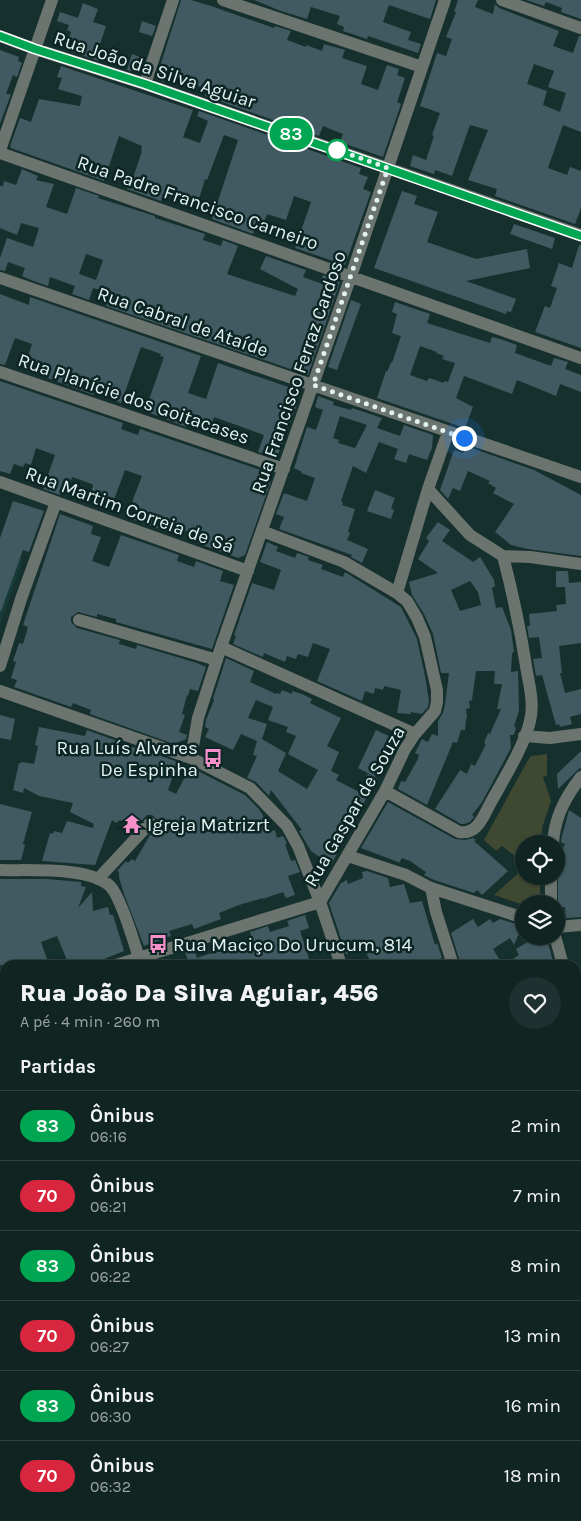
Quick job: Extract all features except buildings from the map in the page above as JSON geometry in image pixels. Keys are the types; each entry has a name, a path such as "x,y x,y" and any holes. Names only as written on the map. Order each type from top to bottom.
{"street":[{"path":"0,151 52,0"},
{"path":"145,84 173,0"},
{"path":"223,0 422,67"},
{"name":"Rua Francisco Ferraz Cardoso","path":"191,758 198,718 221,647 446,0"},
{"path":"502,0 581,28"},
{"name":"Rua João da Silva Aguiar","path":"0,36 145,84 581,236"},
{"name":"Rua Padre Francisco Carneiro","path":"0,151 581,358"},
{"name":"Rua Cabral de Ataíde","path":"0,278 581,477"},
{"name":"Rua Planície dos Goitacases","path":"0,372 284,468"},
{"path":"397,593 428,489 448,432"},
{"name":"Rua Martim Correia de Sá","path":"0,482 248,571"},
{"path":"428,489 470,535 503,556 530,557 581,564"},
{"path":"0,666 21,599 56,502"},
{"name":"Rua Gaspar de Souza","path":"262,531 344,562 397,593 407,601 425,636 437,690 435,711 415,734 405,750 348,856 320,902"},
{"path":"384,791 460,832 466,833 478,825 500,786 530,721 531,699 522,643 503,556"},
{"path":"79,620 217,660"},
{"path":"221,647 415,734"},
{"path":"0,691 191,758 250,788 287,826 298,846 320,902 339,960"},
{"path":"524,736 550,738 581,734"},
{"path":"555,835 558,816 566,799 581,777"},
{"path":"98,879 150,823"},
{"path":"348,856 406,875 431,888 515,915"},
{"path":"0,870 49,869 98,879 108,884 118,898 140,960"},
{"path":"431,888 436,912 451,960"},
{"path":"143,960 320,902"},
{"path":"565,926 581,925"},
{"path":"557,945 562,960"}],"shaded area":[{"path":"0,551 23,559 0,625"}],"green space":[{"path":"547,754 547,775 543,777 551,801 542,835 515,835 515,856 502,846 496,851 484,840 531,756"},
{"path":"515,876 515,885 540,885 540,895 515,895 515,902 494,895"}],"bus line":[{"name":"83","path":"0,36 369,161 581,236"}],"place":[{"name":"Rua Luís Alvares De Espinha","path":"213,758"},
{"name":"Igreja Matrizrt","path":"132,824"},
{"name":"Rua Maciço Do Urucum, 814","path":"158,944"}],"route":[{"path":"337,150 332,148 388,168 313,385 464,438"}]}
